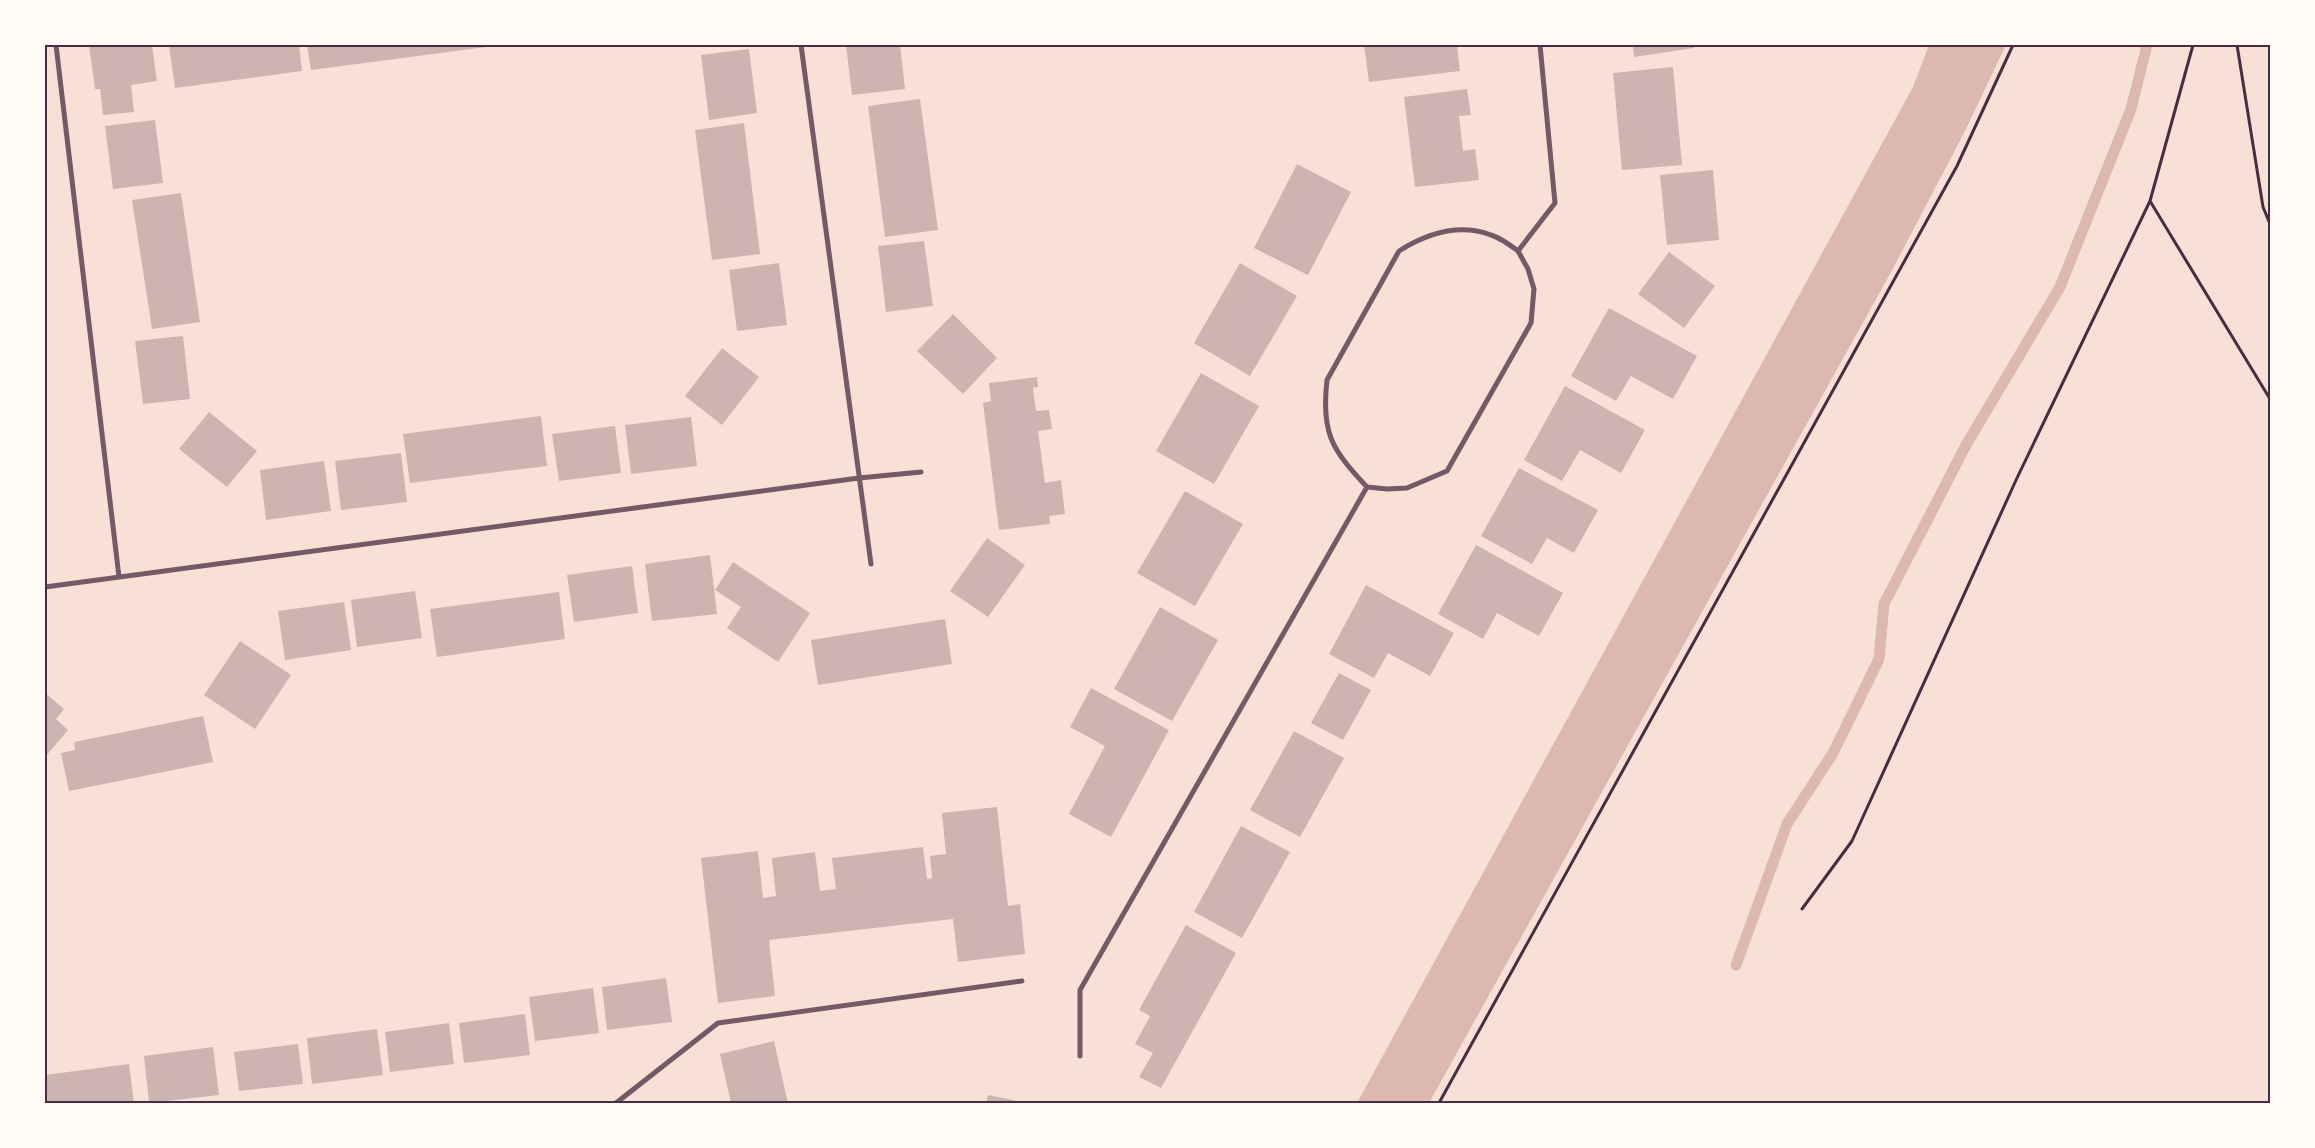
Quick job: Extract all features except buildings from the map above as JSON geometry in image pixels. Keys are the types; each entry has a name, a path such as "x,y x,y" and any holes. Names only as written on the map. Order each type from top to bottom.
{"street":[{"path":"56,45 119,576"},
{"path":"801,45 872,564"},
{"path":"1518,250 1555,203 1540,45"},
{"path":"1470,230 1492,235 1518,250 1528,269 1534,289 1531,323 1447,471 1407,488 1386,489 1367,486 1334,449 1326,426 1324,402 1327,380 1399,251 1420,238 1440,232 1470,230"},
{"path":"45,587 860,478 921,472"},
{"path":"1080,1056 1080,990 1367,486"},
{"path":"616,1103 718,1023 1022,981"}],"path":[{"path":"1439,1103 1957,166 2013,45"},
{"path":"1802,909 1852,841 2017,478 2150,201 2193,45"},
{"path":"2237,45 2263,208 2270,224"},
{"path":"2150,201 2270,399"}],"shaded area":[{"path":"1929,45 2006,45 1963,135 1890,274 1429,1103 1357,1103 1913,87"}],"waterway":[{"path":"1736,965 1787,824 1833,753 1879,659 1884,604 1966,445 2060,287 2131,109 2147,45"}]}
